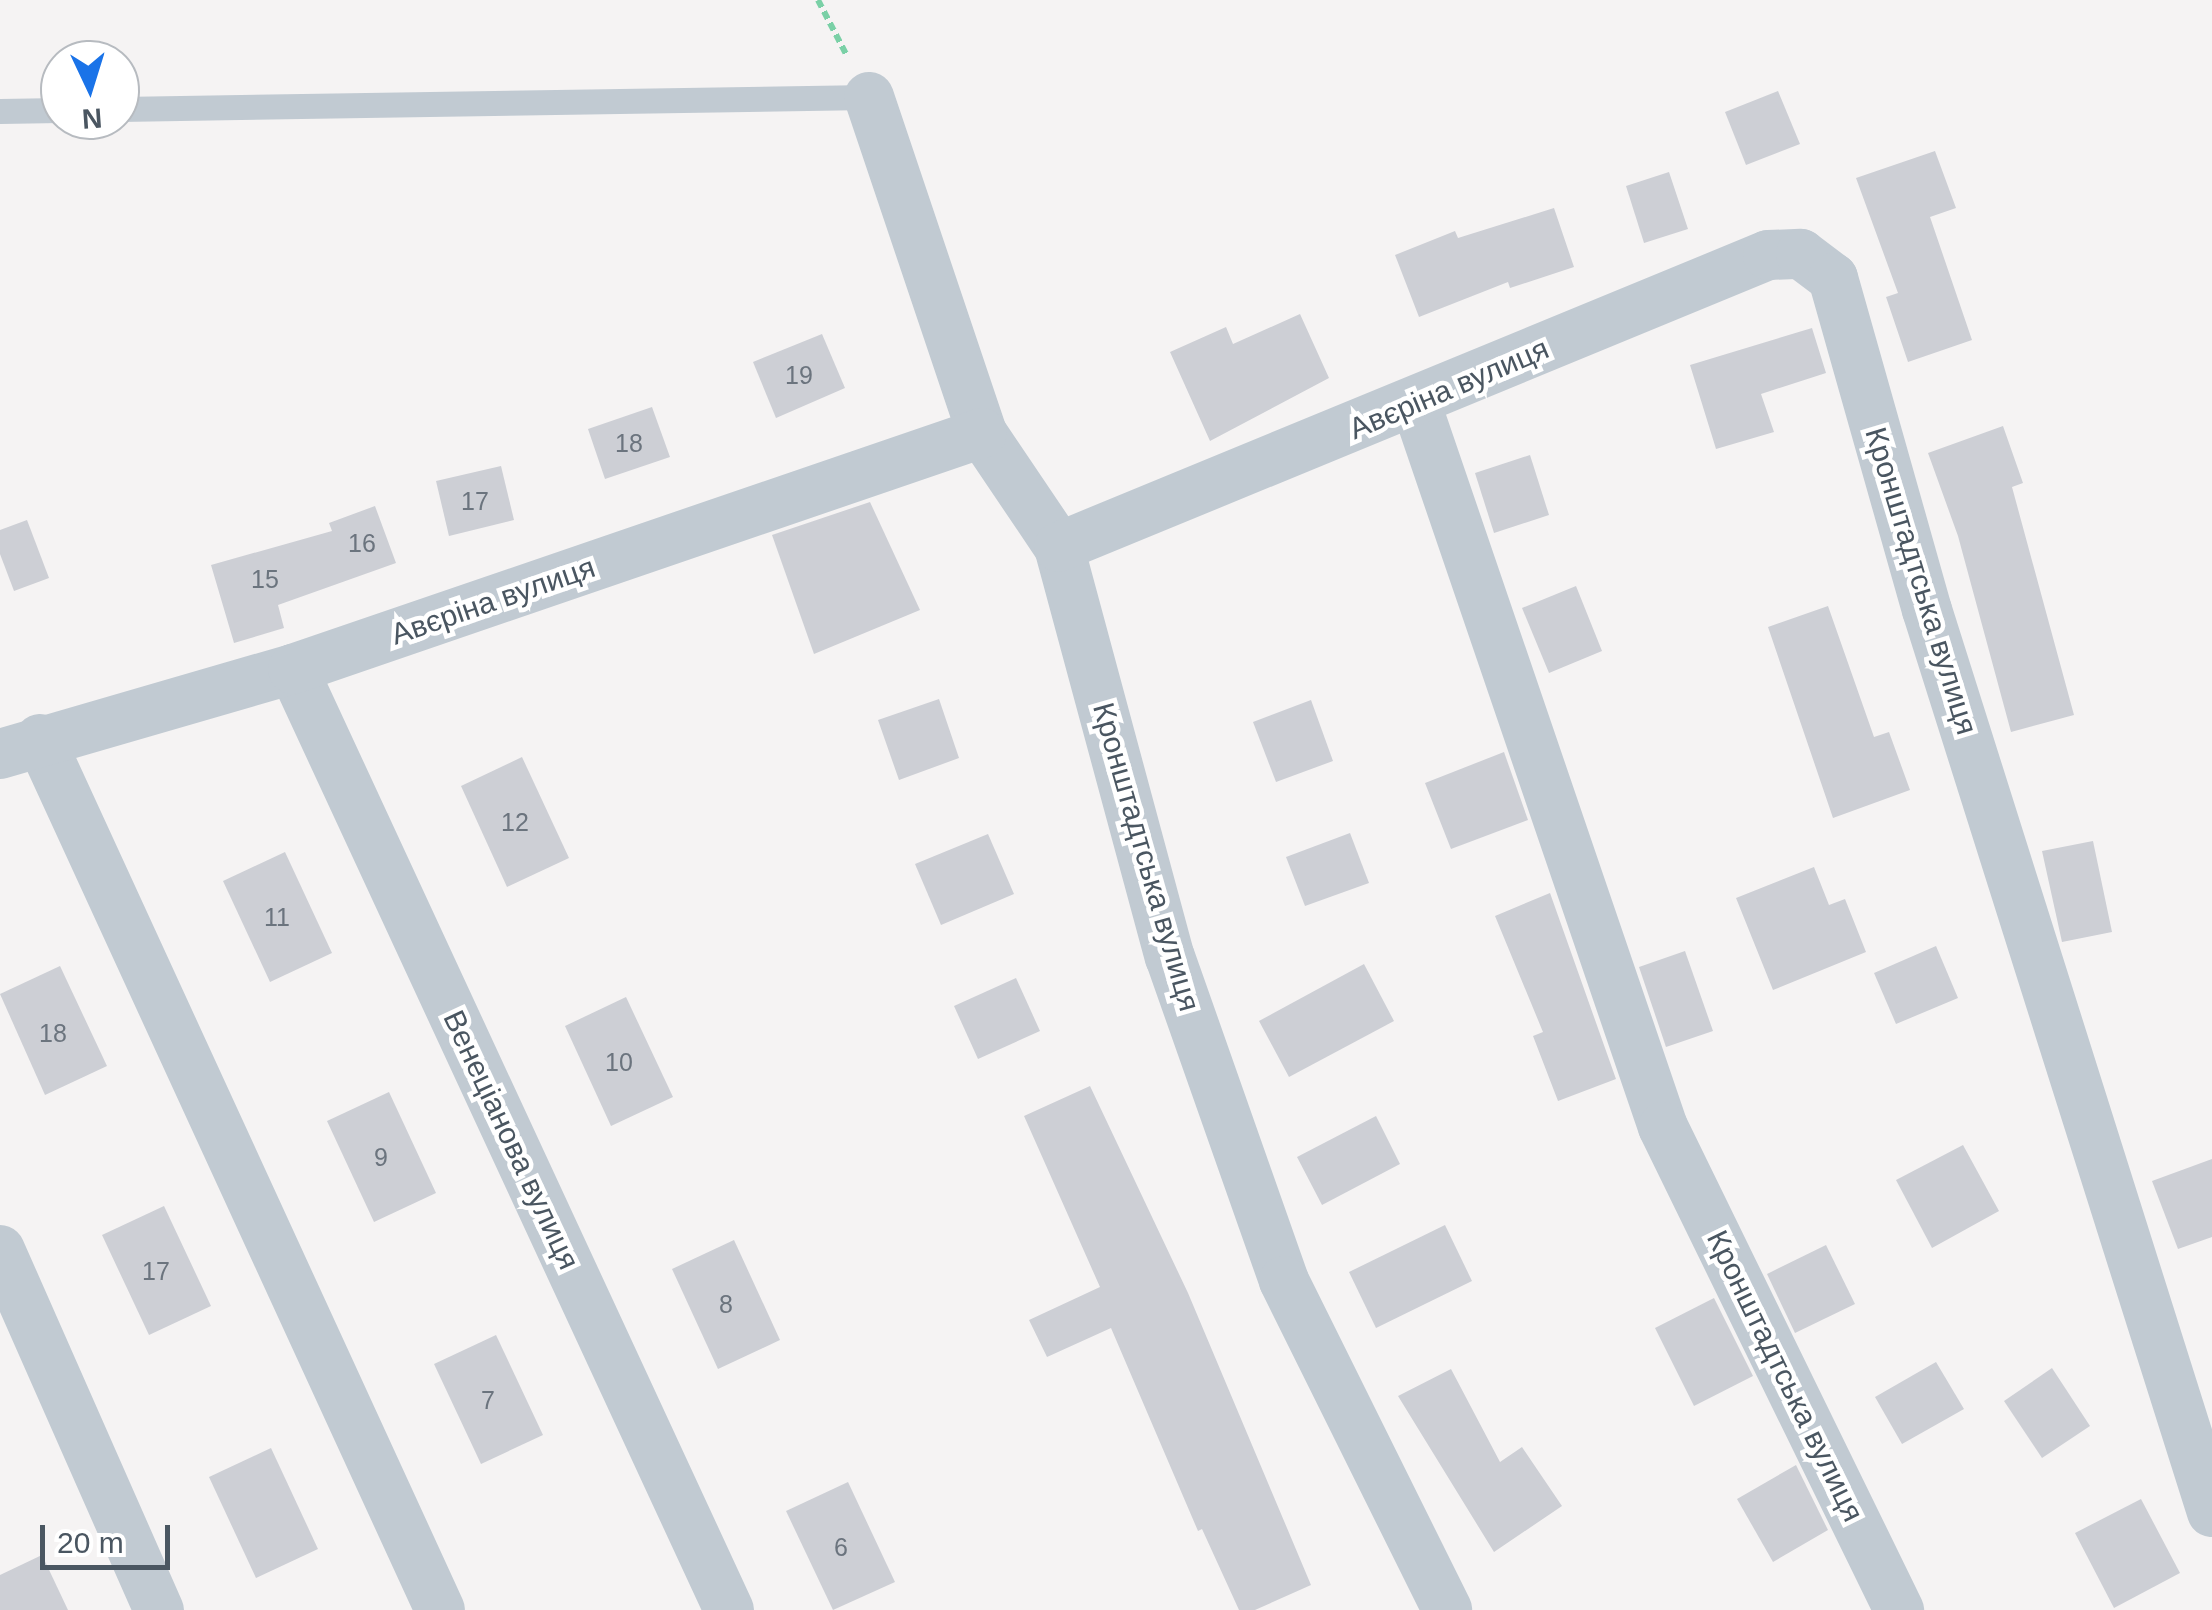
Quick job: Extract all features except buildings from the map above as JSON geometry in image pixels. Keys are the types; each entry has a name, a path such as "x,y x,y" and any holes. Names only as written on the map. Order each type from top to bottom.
{"street":[{"name":"Кронштадтська вулиця","path":"869,98 982,433 1060,547 1170,957 1284,1281 1447,1610"},
{"name":"Авєріна вулиця","path":"1060,547 1416,404 1768,255 1801,254 1833,278"},
{"name":"Кронштадтська вулиця","path":"1833,278 1926,610 2212,1512"},
{"name":"Кронштадтська вулиця","path":"1416,404 1663,1127 1899,1610"},
{"name":"Авєріна вулиця","path":"20,746 292,669 982,433"},
{"name":"Венеціанова вулиця","path":"292,669 729,1610"},
{"path":"20,746 440,1610"},
{"path":"0,1250 159,1610"}],"lane":[{"path":"140,109 869,98"},
{"path":"0,111 40,110"}],"path":[{"path":"818,0 869,98"}]}
